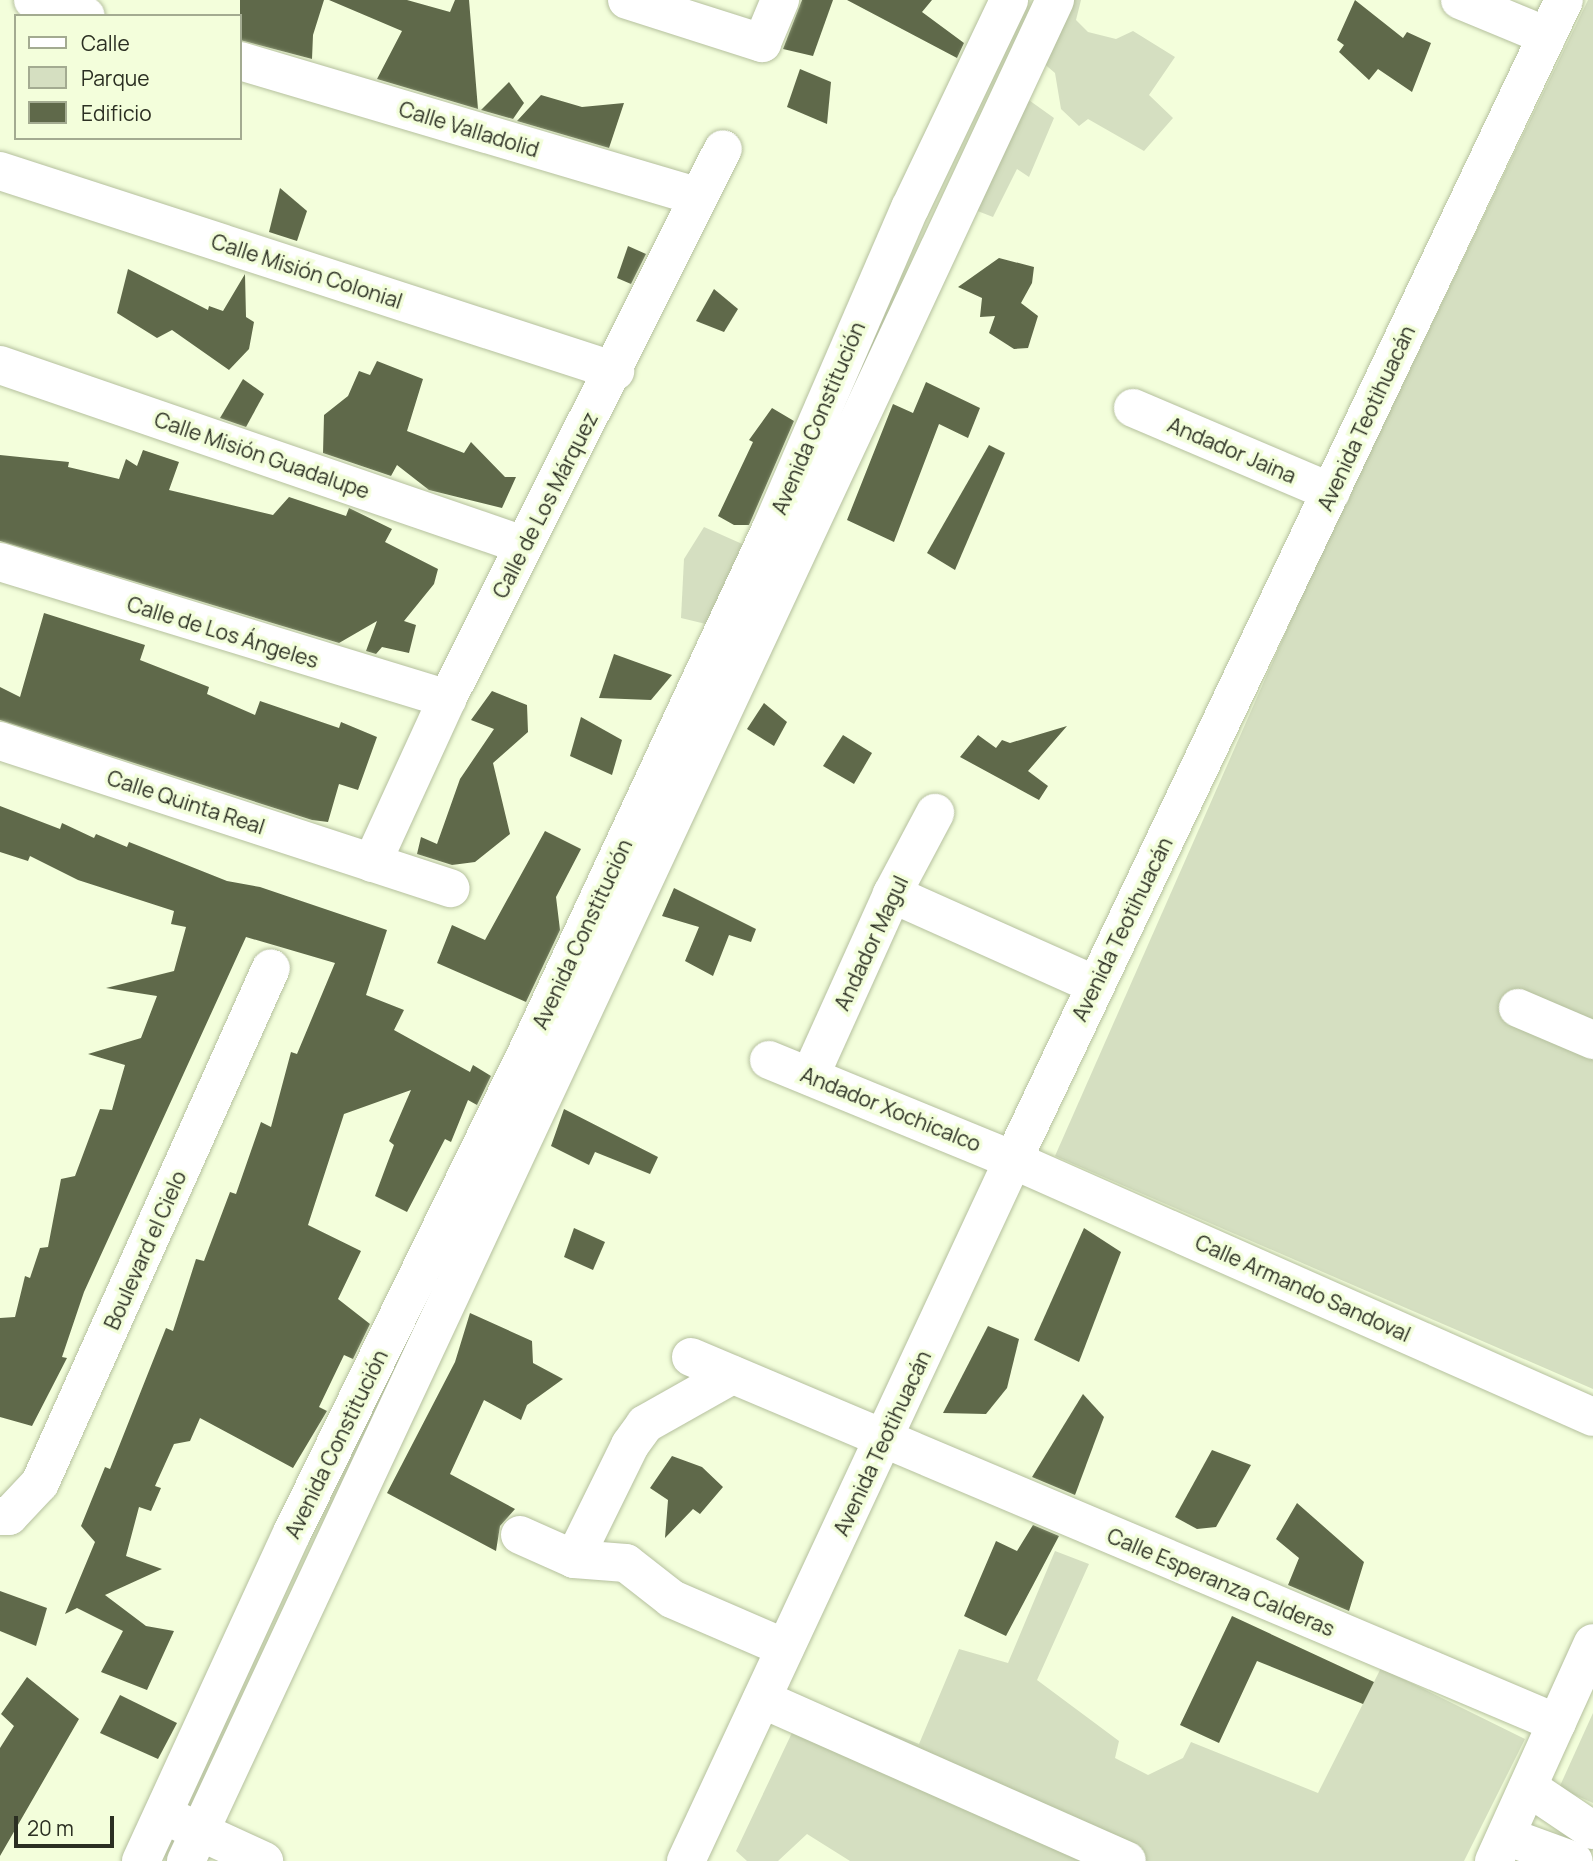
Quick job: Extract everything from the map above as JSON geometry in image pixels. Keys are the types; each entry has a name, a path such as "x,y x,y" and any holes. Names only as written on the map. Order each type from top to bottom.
{"street":[{"path":"33,0 79,14"},
{"path":"627,0 762,43 780,0"},
{"name":"Avenida Constitución","path":"193,1846 545,1055 832,385 1009,0"},
{"name":"Avenida Constitución","path":"141,1861 298,1521 545,1055 867,403 1055,0"},
{"path":"1460,0 1547,36"},
{"name":"Avenida Teotihuacán","path":"686,1861 1013,1160 1564,0"},
{"name":"Calle Valladolid","path":"242,62 698,197"},
{"name":"Calle de Los Márquez","path":"372,863 447,699 523,545 615,371 723,149"},
{"name":"Calle Misión Colonial","path":"0,171 615,371"},
{"name":"Calle Misión Guadalupe","path":"0,365 523,545"},
{"path":"832,385 867,403"},
{"name":"Andador Jaina","path":"1133,408 1331,492"},
{"name":"Calle de Los Ángeles","path":"0,562 447,699"},
{"name":"Calle Quinta Real","path":"0,741 451,888"},
{"name":"Andador Magul","path":"810,1076 892,894 935,813"},
{"path":"892,894 1096,985"},
{"name":"Boulevard el Cielo","path":"0,1516 9,1516 40,1483 271,968"},
{"path":"1518,1008 1593,1040"},
{"name":"Andador Xochicalco","path":"769,1060 1013,1160"},
{"name":"Calle Armando Sandoval","path":"1013,1160 1593,1417"},
{"name":"Calle Esperanza Calderas","path":"691,1357 1557,1723"},
{"path":"574,1559 630,1444 645,1424 732,1375"},
{"path":"520,1535 574,1559 626,1563 672,1599 785,1648"},
{"path":"1528,1787 1593,1830 1575,1861 1500,1848 1593,1643"},
{"path":"762,1699 1127,1861"},
{"path":"162,1814 193,1846 264,1861"}],"green space":[{"path":"1071,0 1081,0 1076,20 1088,32 1116,39 1133,31 1175,57 1149,95 1173,118 1144,151 1088,119 1079,126 1061,109 1055,73 1041,61"},
{"path":"1588,0 1593,0 1593,1389 1055,1156 1314,568"},
{"path":"1026,98 1054,118 1029,177 1017,169 993,217 975,210"},
{"path":"704,527 749,547 710,625 681,618 684,559"},
{"path":"1055,1551 1089,1564 1037,1680 1119,1741 1115,1758 1148,1775 1183,1758 1191,1742 1318,1793 1381,1668 1525,1739 1464,1861 850,1861 807,1834 778,1861 747,1861 736,1851 808,1699 919,1744 959,1649 1008,1663"},
{"path":"1593,1713 1593,1803 1559,1788"}],"building":[{"path":"240,0 324,0 313,35 312,59 242,41"},
{"path":"329,0 407,0 450,12 455,0 469,0 478,109 377,79 402,31"},
{"path":"802,0 833,0 813,56 783,49"},
{"path":"847,0 932,0 922,12 964,43 957,58"},
{"path":"1355,0 1403,38 1407,32 1431,43 1412,92 1378,69 1369,80 1339,52 1344,45 1337,40"},
{"path":"800,69 831,82 827,124 787,107"},
{"path":"509,82 524,103 513,119 481,110"},
{"path":"541,95 582,107 624,103 609,148 517,121"},
{"path":"280,188 307,211 297,241 269,232"},
{"path":"628,246 646,254 631,284 617,278"},
{"path":"999,258 1034,267 1032,283 1021,303 1038,316 1028,348 1014,349 989,333 995,316 980,317 982,298 958,287"},
{"path":"128,269 208,310 209,306 223,311 245,274 246,317 254,322 249,349 229,370 172,330 157,338 117,313"},
{"path":"714,289 738,309 724,332 696,321"},
{"path":"377,361 423,379 407,431 464,453 471,442 505,477 516,477 502,508 429,490 397,465 391,476 323,453 324,415 348,396 359,371 370,375"},
{"path":"243,379 264,394 246,427 220,418"},
{"path":"926,382 980,408 968,438 939,424 894,542 847,520 893,404 913,413"},
{"path":"772,408 794,421 749,525 734,525 718,516 753,442 749,440"},
{"path":"989,445 1005,453 955,570 927,553"},
{"path":"143,450 179,462 169,490 273,515 289,497 346,516 349,508 392,529 385,542 438,569 434,584 404,621 416,625 409,653 382,647 376,654 366,651 377,621 339,643 0,541 0,455 69,462 68,467 119,479 126,459 137,466"},
{"path":"44,613 145,645 140,660 209,687 207,694 255,715 260,701 339,728 341,722 377,737 358,790 339,784 328,822 312,820 0,720 0,687 20,697"},
{"path":"614,654 672,675 651,700 599,698"},
{"path":"492,691 527,705 528,732 493,763 510,834 475,862 452,865 417,854 421,837 437,844 460,779 494,729 471,720"},
{"path":"764,703 787,722 774,746 747,729"},
{"path":"581,717 622,740 612,775 570,756"},
{"path":"1067,726 1028,771 1048,786 1039,800 960,757 978,735 996,748 1002,740 1010,743"},
{"path":"843,735 872,753 854,784 823,766"},
{"path":"0,806 60,829 62,823 94,838 96,834 127,847 129,842 227,881 260,887 387,930 366,995 404,1010 394,1030 470,1072 473,1065 491,1076 477,1105 468,1100 451,1142 445,1139 407,1212 375,1196 394,1145 389,1141 411,1090 344,1114 308,1225 361,1251 338,1299 370,1324 353,1359 344,1355 319,1407 327,1411 293,1468 200,1418 190,1441 174,1444 155,1486 161,1488 151,1511 139,1507 126,1556 162,1569 105,1595 146,1626 174,1631 147,1690 101,1672 123,1631 77,1608 65,1614 95,1542 81,1526 105,1467 110,1469 166,1328 173,1331 196,1259 204,1261 230,1192 236,1194 261,1122 271,1127 291,1052 297,1054 335,963 246,937 84,1292 62,1357 67,1358 32,1426 0,1417 0,1318 15,1317 25,1276 30,1278 40,1248 48,1247 61,1179 75,1176 100,1109 112,1110 125,1065 88,1054 141,1038 157,996 106,988 174,971 186,927 171,924 174,911 78,880 30,856 28,861 0,852"},
{"path":"545,831 581,849 556,897 560,930 526,1002 437,963 452,925 485,940"},
{"path":"674,888 756,929 751,942 729,935 713,976 685,961 699,927 662,916"},
{"path":"564,1109 658,1157 650,1174 595,1152 589,1165 551,1146"},
{"path":"574,1228 605,1242 593,1270 564,1257"},
{"path":"1084,1228 1121,1252 1079,1362 1034,1340"},
{"path":"470,1313 532,1341 533,1363 563,1379 527,1405 521,1420 484,1400 450,1474 515,1509 500,1526 496,1551 387,1493 455,1362"},
{"path":"988,1326 1019,1339 1007,1388 986,1414 943,1413"},
{"path":"1083,1394 1104,1417 1075,1495 1032,1477"},
{"path":"1212,1450 1251,1465 1216,1527 1197,1529 1175,1517"},
{"path":"672,1456 702,1467 723,1487 700,1514 693,1509 665,1538 668,1500 650,1488"},
{"path":"1297,1503 1364,1562 1349,1611 1288,1585 1299,1558 1276,1539"},
{"path":"1033,1525 1059,1536 1006,1636 964,1616 996,1541 1017,1551"},
{"path":"0,1591 47,1608 36,1646 0,1631"},
{"path":"1232,1616 1374,1682 1363,1704 1257,1661 1219,1743 1180,1725"},
{"path":"27,1677 79,1719 0,1856 0,1748 14,1726 1,1714"},
{"path":"120,1695 177,1723 158,1759 100,1733"}]}
